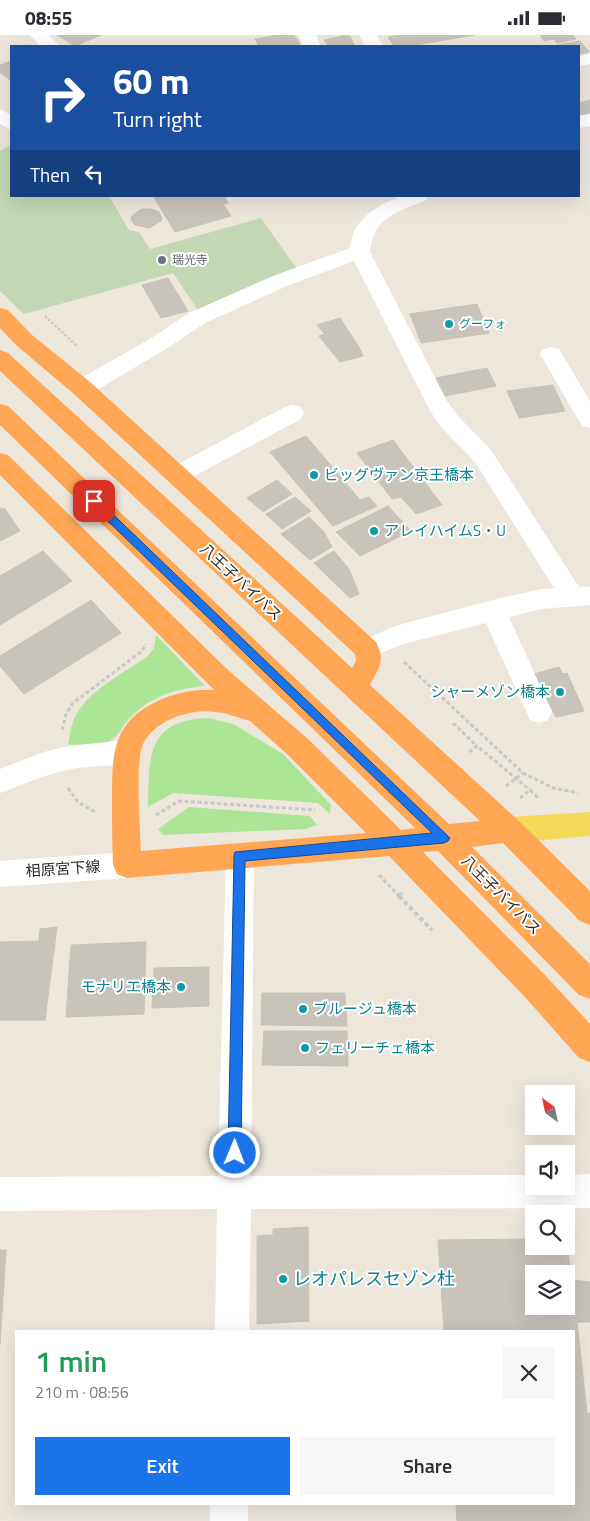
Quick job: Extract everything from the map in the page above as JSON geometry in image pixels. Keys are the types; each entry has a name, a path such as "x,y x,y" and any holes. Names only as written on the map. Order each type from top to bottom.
{"highway":[{"path":"0,315 24,340 82,388 367,649 369,662 355,687"},
{"name":"八王子バイパス","path":"0,358 509,831 590,911"},
{"name":"八王子バイパス","path":"0,412 444,838 590,985"},
{"path":"23,434 123,545 228,673 274,725"},
{"path":"0,461 220,679 274,725 395,843 535,986 590,1047"},
{"path":"274,725 237,704 209,700 186,702 166,709 147,720 138,730 127,752 127,865 395,843 509,831"}],"main road":[{"path":"509,831 590,823"}],"street":[{"path":"39,35 49,45"},
{"path":"0,115 10,123"},
{"path":"414,197 393,201 368,225 360,239 360,252 438,405 450,422 483,456 581,596"},
{"path":"82,388 158,344 197,317 280,281 360,252"},
{"path":"551,354 590,420"},
{"path":"177,475 293,413"},
{"path":"367,649 398,635 493,610 541,599 581,596"},
{"path":"493,610 538,712"},
{"path":"0,781 44,763 69,758 127,752"},
{"path":"232,1330 240,856"},
{"name":"相原宮下線","path":"0,874 127,865"},
{"path":"0,1194 590,1191"},
{"path":"229,1505 229,1521"}],"path":[{"path":"45,316 73,340 78,348"},
{"path":"61,735 66,714 73,703 142,651 146,643 146,635"},
{"path":"402,660 523,773 553,788 579,794"},
{"path":"454,723 477,746 530,790"},
{"path":"472,760 466,754 477,746"},
{"path":"502,789 523,773"},
{"path":"65,781 78,802 96,813"},
{"path":"149,819 179,801 314,809"}],"green space":[{"path":"10,146 10,197 110,197 129,230 139,232 150,249 261,218 297,269 198,310 173,273 24,314 0,291 0,151"},
{"path":"156,635 205,686 183,689 153,700 135,713 116,737 106,743 68,745 73,722 82,706 109,682 148,656 154,648"},
{"path":"208,718 233,724 283,754 331,805 330,814 318,803 173,793 148,807 151,758 155,745 162,734 173,726 188,720"},
{"path":"189,807 310,816 317,825 306,829 163,835 158,829"}],"building":[{"path":"57,35 101,35 77,45 73,45"},
{"path":"278,35 294,35 300,44 258,45 255,39"},
{"path":"349,35 354,45 327,45 324,40"},
{"path":"400,35 475,35 415,45 393,45 388,37"},
{"path":"540,35 573,35 576,39 557,43 554,39 544,41"},
{"path":"580,41 589,52 580,54 580,45 558,45"},
{"path":"10,61 10,80 0,72 0,65"},
{"path":"590,100 590,113 580,115 580,103"},
{"path":"154,197 225,197 228,203 223,204 231,216 175,232"},
{"path":"141,209 151,209 159,212 162,218 161,221 149,228 135,225 131,217"},
{"path":"168,278 188,311 161,318 142,285"},
{"name":"グーフォ","path":"477,304 489,333 421,343 410,314"},
{"path":"340,318 363,356 340,362 319,336 325,334 317,325"},
{"path":"487,368 496,386 445,396 436,378"},
{"path":"553,385 565,411 519,418 507,391"},
{"name":"ビッグヴァン京王橋本","path":"306,436 360,500 369,497 377,506 333,526 270,452"},
{"path":"393,440 442,505 416,514 401,497 392,499 357,453"},
{"path":"277,480 292,494 263,512 247,498"},
{"path":"295,497 311,511 282,529 266,514"},
{"name":"アレイハイムS・U","path":"388,506 411,531 360,556 336,532"},
{"path":"0,508 5,509 20,531 0,541"},
{"path":"309,517 324,532 332,547 310,560 281,534"},
{"path":"43,551 72,581 0,625 0,576"},
{"path":"334,551 349,569 359,594 350,598 314,563"},
{"path":"91,600 121,633 24,694 0,666 0,656"},
{"name":"シャーメゾン橋本","path":"559,667 563,674 567,673 584,711 556,717 534,674"},
{"path":"57,927 45,1020 0,1020 0,942 39,941 40,929"},
{"path":"146,942 144,1014 66,1017 71,945"},
{"name":"モナリエ橋本","path":"209,967 209,1006 152,1008 154,968"},
{"name":"ブルージュ橋本","path":"262,993 345,993 347,1026 261,1025"},
{"name":"フェリーチェ橋本","path":"264,1031 347,1031 348,1066 262,1065"},
{"name":"レオパレスセゾン杜","path":"308,1227 309,1321 257,1324 257,1236 273,1235 273,1229"},
{"path":"525,1239 525,1255 568,1255 570,1265 525,1265 525,1315 575,1315 575,1280 590,1282 590,1322 577,1322 587,1413 590,1413 590,1521 457,1521 456,1505 575,1505 575,1330 444,1330 438,1240"},
{"path":"0,1250 6,1250 0,1345"}],"place":[{"name":"瑞光寺","path":"162,260"},
{"name":"グーフォ","path":"449,324"},
{"name":"ビッグヴァン京王橋本","path":"314,475"},
{"name":"アレイハイムS・U","path":"374,531"},
{"name":"シャーメゾン橋本","path":"560,692"},
{"name":"モナリエ橋本","path":"181,987"},
{"name":"ブルージュ橋本","path":"303,1009"},
{"name":"フェリーチェ橋本","path":"305,1048"},
{"name":"レオパレスセゾン杜","path":"283,1279"}],"route":[{"path":"94,501 444,838 240,856 235,1153"}]}
